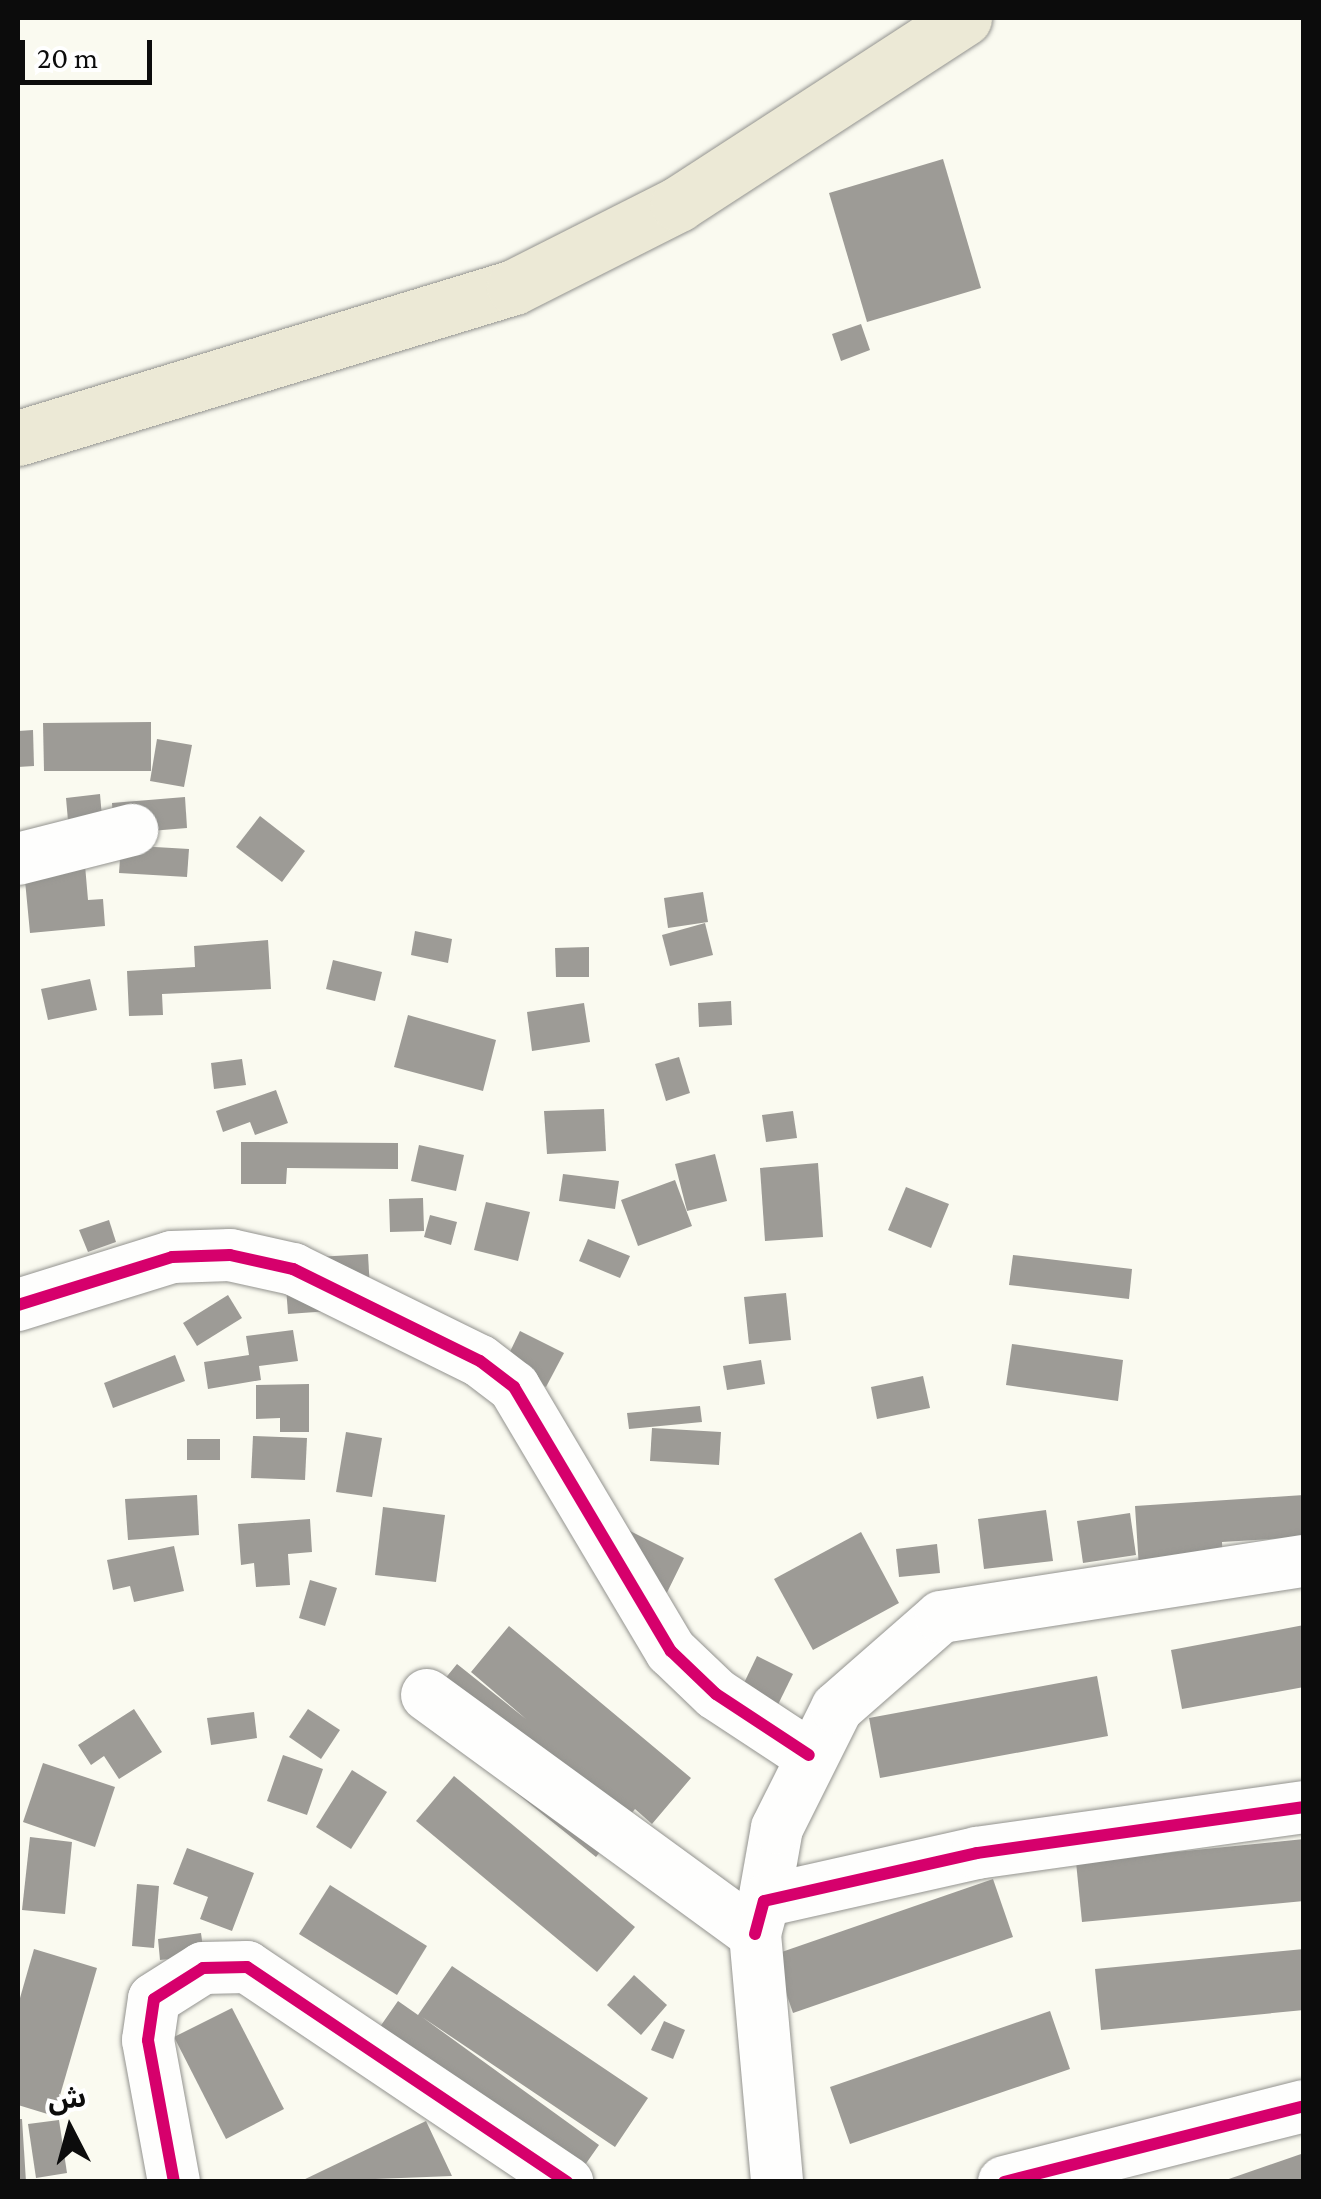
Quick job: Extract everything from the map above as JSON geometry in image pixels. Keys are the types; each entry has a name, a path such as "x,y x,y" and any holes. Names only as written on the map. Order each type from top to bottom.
{"main road":[{"path":"18,438 514,287 678,204 964,18"}],"street":[{"path":"18,858 132,830"},
{"path":"18,1305 172,1256 230,1255 293,1269 480,1361 514,1387 671,1652 716,1694 810,1755"},
{"path":"777,2182 760,1918 777,1828 836,1708 941,1616 1304,1560"},
{"path":"427,1696 760,1918"},
{"path":"760,1918 977,1852 1304,1807"},
{"path":"174,2182 148,2040 154,1999 203,1968 247,1967 538,2176"},
{"path":"1004,2182 1304,2106"}],"building":[{"path":"943,159 981,288 867,322 829,193"},
{"path":"861,324 870,350 841,361 832,334"},
{"path":"151,722 151,771 44,771 43,723"},
{"path":"33,730 34,766 18,767 18,731"},
{"path":"157,739 192,745 184,787 150,781"},
{"path":"100,794 103,829 69,832 66,798"},
{"path":"185,797 187,828 114,834 112,803"},
{"path":"260,816 305,851 282,882 236,847"},
{"path":"121,845 189,849 187,877 119,873"},
{"path":"85,865 88,900 103,899 105,926 30,933 24,870"},
{"path":"703,892 708,922 668,928 664,898"},
{"path":"705,923 713,955 670,966 662,935"},
{"path":"415,931 452,939 448,963 411,955"},
{"path":"268,940 271,989 162,994 163,1015 129,1016 127,971 195,967 194,946"},
{"path":"589,947 589,977 556,977 555,948"},
{"path":"333,960 382,972 375,1001 326,989"},
{"path":"90,979 97,1010 48,1020 41,989"},
{"path":"731,1001 732,1025 699,1027 698,1003"},
{"path":"584,1003 590,1042 532,1051 527,1012"},
{"path":"408,1015 496,1040 483,1091 394,1067"},
{"path":"679,1057 690,1093 666,1101 655,1064"},
{"path":"242,1059 246,1085 214,1089 211,1063"},
{"path":"276,1090 288,1123 255,1135 250,1122 223,1132 216,1111"},
{"path":"604,1109 606,1151 547,1154 544,1111"},
{"path":"793,1111 797,1138 766,1142 762,1115"},
{"path":"241,1142 398,1143 398,1169 287,1168 286,1184 241,1184"},
{"path":"419,1145 464,1155 456,1191 411,1181"},
{"path":"715,1154 727,1201 687,1211 675,1164"},
{"path":"818,1163 823,1237 765,1241 760,1168"},
{"path":"563,1174 619,1181 615,1209 559,1201"},
{"path":"675,1180 692,1226 638,1246 621,1200"},
{"path":"906,1187 949,1204 931,1248 888,1230"},
{"path":"423,1198 424,1231 390,1232 389,1199"},
{"path":"486,1202 530,1212 518,1261 474,1250"},
{"path":"430,1215 457,1222 451,1245 424,1237"},
{"path":"109,1220 116,1242 88,1252 79,1230"},
{"path":"588,1239 630,1256 620,1278 579,1261"},
{"path":"368,1254 371,1308 288,1314 284,1259"},
{"path":"1013,1255 1132,1269 1129,1299 1009,1285"},
{"path":"786,1293 791,1340 749,1344 744,1297"},
{"path":"228,1295 242,1318 197,1346 183,1323"},
{"path":"293,1330 298,1361 259,1366 261,1380 208,1389 204,1362 249,1355 246,1336"},
{"path":"520,1331 564,1353 546,1387 503,1366"},
{"path":"1012,1344 1123,1360 1118,1401 1006,1385"},
{"path":"175,1355 185,1381 113,1408 104,1383"},
{"path":"761,1360 765,1384 727,1390 723,1366"},
{"path":"923,1376 930,1408 877,1419 871,1387"},
{"path":"309,1384 309,1432 280,1432 280,1418 256,1419 256,1385"},
{"path":"700,1406 702,1422 629,1429 627,1413"},
{"path":"652,1428 721,1432 719,1465 650,1461"},
{"path":"346,1432 382,1438 372,1497 336,1492"},
{"path":"253,1436 307,1438 305,1480 251,1478"},
{"path":"187,1439 220,1439 220,1460 187,1460"},
{"path":"197,1495 199,1535 128,1540 125,1499"},
{"path":"1304,1495 1304,1537 1222,1542 1223,1563 1139,1568 1135,1506"},
{"path":"383,1507 445,1515 436,1582 375,1575"},
{"path":"1046,1510 1053,1561 984,1569 978,1519"},
{"path":"1130,1513 1136,1555 1083,1563 1077,1521"},
{"path":"310,1519 312,1552 288,1554 290,1585 256,1587 254,1563 241,1565 238,1524"},
{"path":"624,1528 684,1558 654,1619 607,1595 620,1568"},
{"path":"861,1532 899,1603 813,1650 774,1579"},
{"path":"937,1544 940,1573 899,1577 896,1549"},
{"path":"174,1546 184,1591 134,1602 130,1586 113,1590 107,1560"},
{"path":"310,1580 337,1588 325,1626 299,1618"},
{"path":"1304,1625 1304,1687 1182,1709 1171,1650"},
{"path":"509,1626 691,1778 652,1824 635,1809 596,1857 417,1713 457,1664 526,1719 471,1672"},
{"path":"757,1656 793,1674 766,1729 730,1712"},
{"path":"1097,1676 1108,1736 880,1778 869,1718"},
{"path":"134,1709 162,1752 119,1779 104,1756 91,1765 78,1745"},
{"path":"308,1709 340,1730 321,1759 289,1737"},
{"path":"254,1712 257,1738 211,1745 207,1718"},
{"path":"283,1755 323,1769 307,1815 267,1801"},
{"path":"43,1763 115,1787 95,1847 23,1822"},
{"path":"352,1770 387,1792 351,1849 316,1827"},
{"path":"454,1776 635,1927 597,1972 416,1821"},
{"path":"30,1837 72,1842 65,1914 22,1910"},
{"path":"1304,1839 1304,1901 1082,1922 1076,1862"},
{"path":"187,1848 254,1873 232,1931 200,1919 208,1897 173,1884"},
{"path":"993,1879 1013,1937 793,2013 773,1955"},
{"path":"137,1884 159,1886 154,1948 132,1946"},
{"path":"330,1885 427,1946 397,1995 299,1934"},
{"path":"201,1933 204,1955 160,1960 158,1939"},
{"path":"34,1949 97,1968 54,2116 18,2105 18,2005"},
{"path":"1304,1949 1304,2010 1101,2030 1095,1969"},
{"path":"452,1966 648,2098 615,2147 422,2017 599,2145 573,2182 361,2054 398,2001 418,2015"},
{"path":"634,1975 667,2005 641,2035 607,2005"},
{"path":"232,2008 284,2109 226,2139 174,2037"},
{"path":"1050,2011 1070,2069 850,2144 830,2087"},
{"path":"664,2021 685,2030 673,2059 651,2050"},
{"path":"18,2119 22,2119 26,2182 18,2182"},
{"path":"59,2120 67,2173 36,2178 28,2124"},
{"path":"426,2121 452,2176 299,2182"},
{"path":"1304,2153 1304,2182 1223,2182 1223,2181"}],"cycle path":[{"path":"18,1305 172,1257 230,1255 293,1269 480,1361 514,1387 671,1651 716,1694 809,1755"},
{"path":"755,1934 764,1901 977,1853 1304,1807"},
{"path":"174,2182 148,2040 154,1999 203,1968 247,1967 567,2182"},
{"path":"1004,2182 1304,2106"}]}
